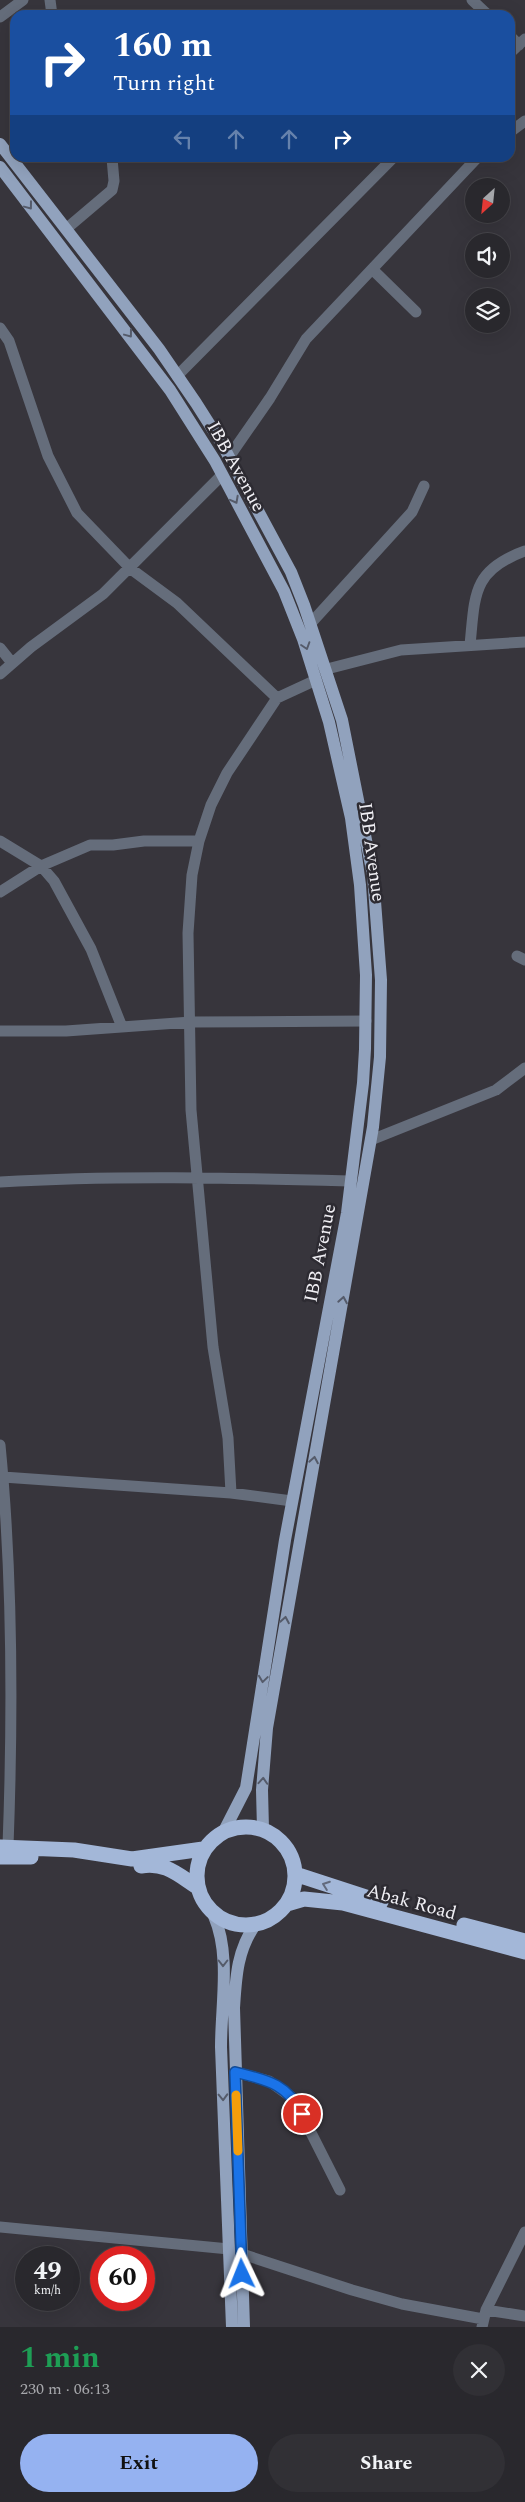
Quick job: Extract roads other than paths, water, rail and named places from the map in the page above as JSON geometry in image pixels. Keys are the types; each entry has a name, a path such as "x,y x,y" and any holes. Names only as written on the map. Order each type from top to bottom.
{"highway":[{"path":"3,1850 74,1850 131,1864 155,1864 170,1869 197,1887 214,1916 234,1925 256,1925 278,1914 287,1904 294,1890 295,1874 291,1856 280,1841 263,1829 244,1826 224,1831 203,1848 131,1864"},
{"path":"197,1887 198,1863 203,1848"},
{"name":"Abak Road","path":"295,1874 344,1892 525,1941"},
{"name":"Abak Road","path":"287,1904 304,1899 343,1903 525,1952"}],"main road":[{"path":"0,144 10,157"},
{"path":"14,162 177,376 229,457 291,572 327,669 342,720 354,776 377,911 381,980 380,1057 371,1140 267,1728 262,1790 263,1829"},
{"name":"IBB Avenue","path":"0,167 170,390 222,475 284,591 303,639 329,722 351,818 365,937 366,1021 363,1083 351,1182 292,1501 246,1788 224,1831"},
{"path":"214,1916 222,1941 228,2047 229,2249 232,2327"},
{"path":"244,2327 235,2072 228,2047 239,1956 244,1942 256,1925"}],"street":[{"path":"0,17 23,0"},
{"path":"472,0 483,10"},
{"path":"66,229 112,190 114,181 112,162"},
{"path":"177,376 389,162"},
{"path":"229,457 270,398 306,339 473,162"},
{"path":"372,268 416,312"},
{"path":"0,328 9,340 48,456 77,513 90,529 130,569 177,603 277,698"},
{"path":"0,674 103,594 222,475"},
{"path":"311,623 412,512 424,486"},
{"path":"470,645 475,597 480,584 491,568 508,557 525,551"},
{"path":"327,669 401,650 525,642"},
{"path":"0,648 12,663"},
{"path":"231,1493 228,1438 213,1347 191,1110 188,932 192,875 198,841 211,804 227,773 277,698 316,680"},
{"path":"0,841 41,866 54,881 91,949 122,1027"},
{"path":"0,892 41,866 90,845 114,845 144,841 198,841"},
{"path":"0,1031 66,1031 190,1022 366,1021"},
{"path":"371,1140 496,1090 525,1068"},
{"path":"0,1182 77,1177 198,1176 351,1182"},
{"path":"0,1445 3,1477 6,1597 12,1703 3,1850"},
{"path":"3,1477 231,1493 292,1501"},
{"path":"0,1703 12,1703"},
{"path":"235,2072 269,2081 294,2099 340,2190"},
{"path":"0,2227 229,2249"},
{"path":"484,2319 525,2232"},
{"path":"242,2254 394,2302 484,2319 525,2316"}]}
